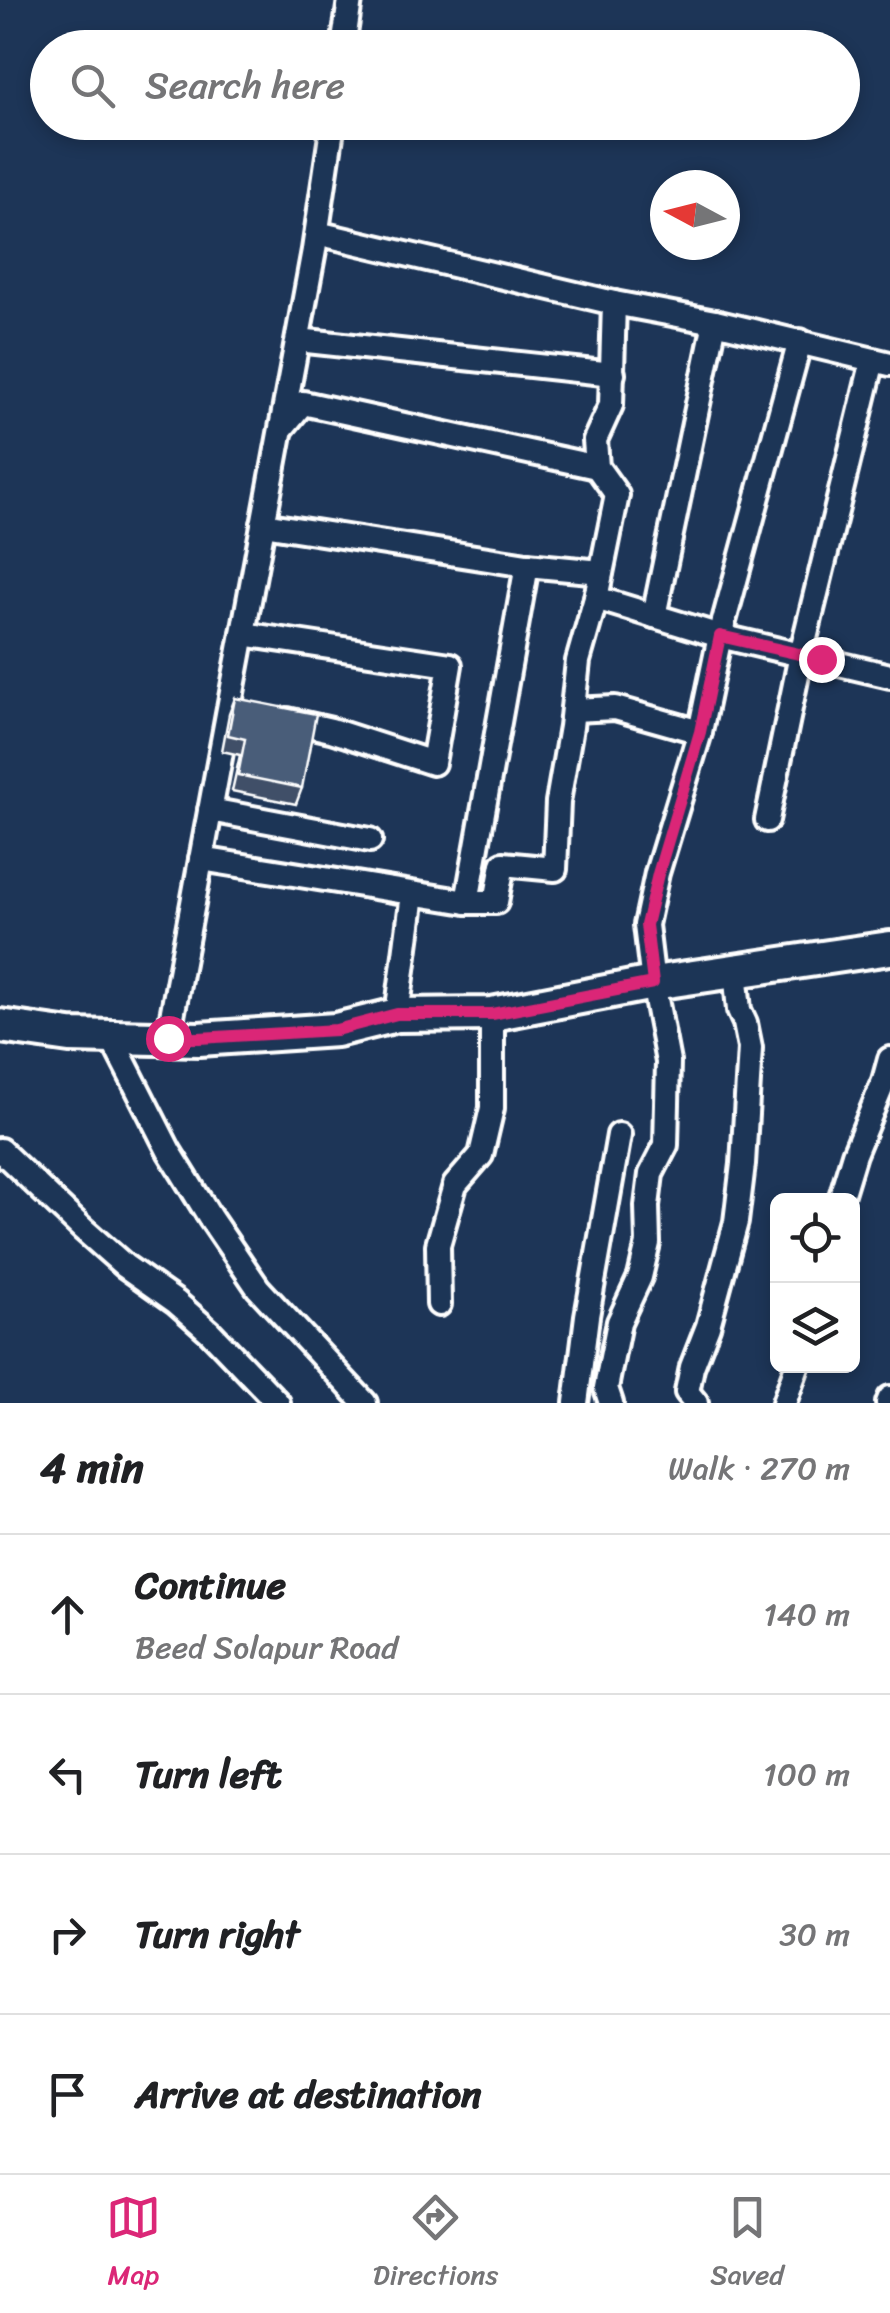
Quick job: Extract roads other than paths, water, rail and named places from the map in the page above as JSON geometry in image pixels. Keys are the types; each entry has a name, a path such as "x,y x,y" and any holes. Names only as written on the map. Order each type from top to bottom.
{"main road":[{"path":"0,1026 70,1036 168,1038 336,1030 397,1014 492,1014 653,983 890,948"}],"street":[{"path":"346,30 350,0"},
{"path":"168,1038 210,810 249,713 243,634 317,234 330,140"},
{"path":"317,234 881,362 801,654 767,820"},
{"path":"202,859 467,902 496,902 503,864 555,869 558,802 578,661 596,598 617,494 597,467 595,440 611,405 614,304"},
{"path":"654,616 715,322"},
{"path":"298,340 613,374"},
{"path":"612,1403 606,1388 620,1322 640,1277 648,1242 651,1174 666,1145 668,1062 646,925 700,732 720,636 800,341"},
{"path":"281,430 303,403 597,467"},
{"path":"263,524 601,572"},
{"path":"467,902 526,564"},
{"path":"596,598 720,636 890,676"},
{"path":"243,634 450,665 432,762 331,730 249,713"},
{"path":"573,710 614,708 700,732"},
{"path":"210,810 370,840"},
{"path":"397,1014 413,894"},
{"path":"696,1403 687,1392 736,1222 743,1164 750,1048 739,1010 735,972"},
{"path":"439,1304 438,1245 456,1184 481,1154 492,1108 492,1014"},
{"path":"111,1036 169,1151 258,1288 365,1403"},
{"path":"842,1193 890,1060"},
{"path":"576,1403 596,1256 619,1135"},
{"path":"0,1150 111,1254 210,1332 278,1403"},
{"path":"784,1403 795,1373"}]}
